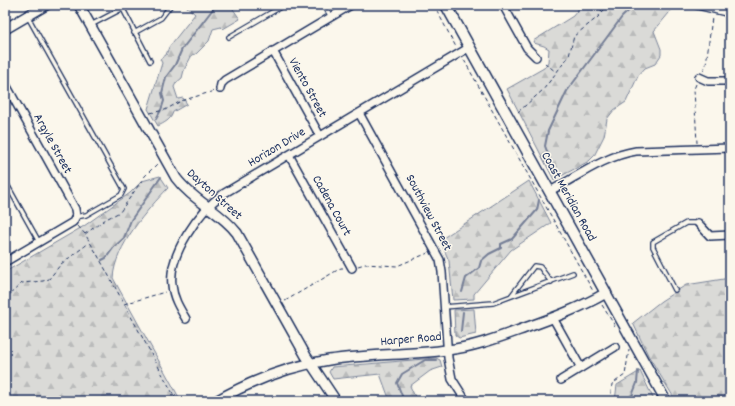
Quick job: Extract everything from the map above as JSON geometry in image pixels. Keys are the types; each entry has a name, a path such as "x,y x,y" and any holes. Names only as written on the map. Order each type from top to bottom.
{"main road":[{"name":"Coast Meridian Road","path":"446,5 606,293"}],"street":[{"path":"5,29 46,5"},
{"name":"Dayton Street","path":"78,5 176,178 188,191 226,220 240,238 311,363 336,401"},
{"path":"220,89 221,84 225,80 351,5"},
{"path":"503,5 526,47 536,57"},
{"path":"698,5 730,13"},
{"name":"Horizon Drive","path":"186,319 172,289 173,265 180,248 201,215 208,207 223,194 470,48"},
{"name":"Viento Street","path":"273,51 320,136"},
{"path":"699,77 708,81 730,81"},
{"name":"Argyle Street","path":"6,87 75,209 75,219"},
{"name":"Southview Street","path":"359,113 438,257 442,269 447,350 452,379 466,401"},
{"path":"550,191 619,155 636,151 730,148"},
{"name":"Cadena Court","path":"289,155 352,268"},
{"path":"5,262 75,219"},
{"path":"698,223 713,236 730,235"},
{"name":"Harper Road","path":"216,401 268,376 311,363 339,358 447,350 496,338 553,318 584,305 606,293"},
{"name":"Coast Meridian Road","path":"606,293 666,401"},
{"path":"553,318 581,368"},
{"path":"561,380 615,348"}],"lane":[{"path":"90,25 129,5"},
{"path":"134,33 161,18 171,5"},
{"path":"229,37 284,5"},
{"path":"324,5 331,17"},
{"path":"123,9 150,62"},
{"path":"27,16 124,189 120,196 86,215 75,219"},
{"path":"5,181 39,242"},
{"path":"675,290 653,247 653,242 686,223 698,223"},
{"path":"511,296 534,266 540,267 551,282"},
{"path":"444,307 493,303 573,273"}],"path":[{"path":"434,5 458,48"},
{"path":"595,5 602,12"},
{"path":"518,112 543,90 570,54 574,36 608,5"},
{"path":"706,64 712,16"},
{"path":"463,57 594,292"},
{"path":"545,64 556,72"},
{"path":"694,90 697,149"},
{"path":"149,114 165,110 181,101 210,92"},
{"path":"85,234 106,219 120,212 145,176 157,164"},
{"path":"75,219 85,234 177,401"},
{"path":"5,300 22,283 49,279 61,264 89,242"},
{"path":"363,264 397,266 429,253"},
{"path":"286,300 341,268"},
{"path":"123,305 166,292"},
{"path":"610,401 612,384 625,375 629,349"}],"green space":[{"path":"185,5 234,5 233,9 240,19 223,29 221,27 213,29 209,41 196,54 192,55 184,70 182,78 174,87 178,99 183,98 187,104 173,112 169,119 158,126 148,109 162,63 160,59 166,55 169,47 195,14"},
{"path":"595,5 678,5 678,8 674,7 654,31 661,49 661,55 655,64 645,68 638,76 626,102 614,110 607,119 604,136 594,156 589,161 554,180 507,89 544,68 548,62 549,49 534,43 533,41 573,16 580,7 589,9"},
{"path":"160,176 168,188 133,229 119,254 113,278 181,401 5,401 5,272 84,226 130,193 142,181"},
{"path":"529,181 551,223 511,250 474,294 474,299 453,300 449,261 440,240"},
{"path":"730,278 730,401 676,401 648,355 633,323 661,301 686,285"},
{"path":"474,309 476,334 459,338 455,335 454,310"},
{"path":"436,358 440,360 442,367 430,371 410,386 417,401 390,401 380,374 333,379 329,372 332,367"},
{"path":"640,371 654,400 615,401 617,385"}],"waterway":[{"path":"156,119 164,101 162,93 166,77 175,65 182,49 216,5"},
{"path":"552,171 552,165 545,146 548,131 567,91 622,17 635,5"},
{"path":"102,260 106,258 114,247 124,238 131,220 161,177"},
{"path":"462,292 466,278 479,268 481,261 489,254 501,248 501,244 512,239 537,210 539,200"},
{"path":"461,331 463,312"},
{"path":"404,401 397,383 402,374 425,360 436,360"},
{"path":"630,401 637,383 638,371"}]}
